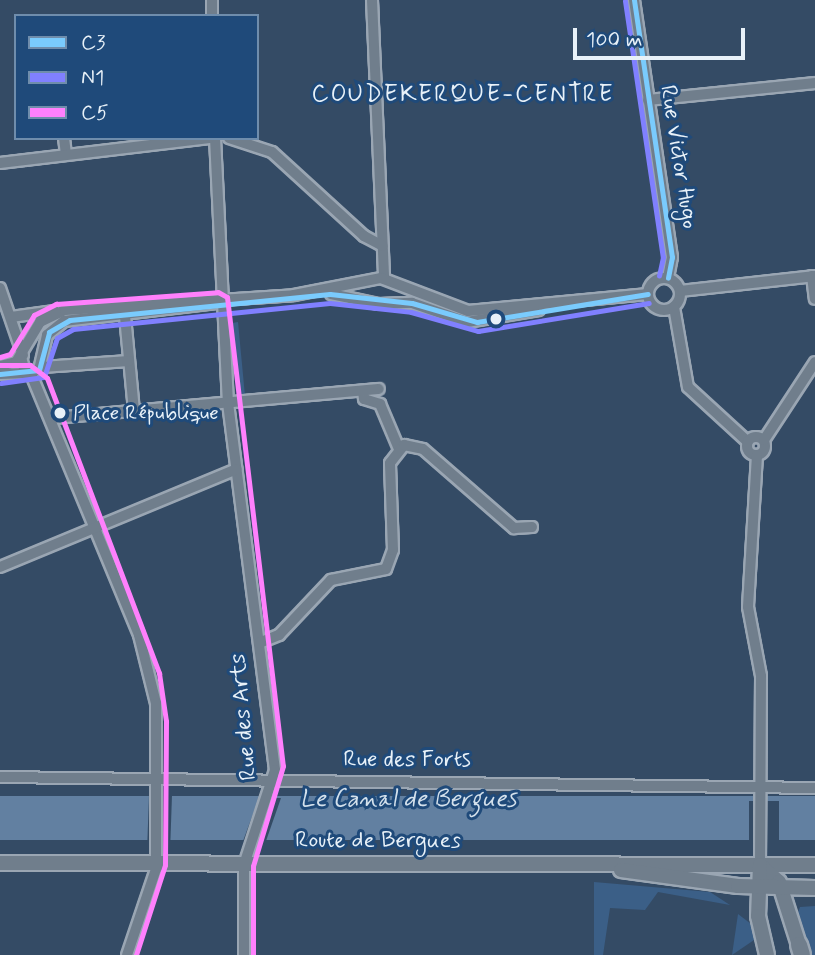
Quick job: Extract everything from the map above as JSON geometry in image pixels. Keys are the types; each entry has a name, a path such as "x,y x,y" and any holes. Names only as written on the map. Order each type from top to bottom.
{"main road":[{"name":"Route de Bergues","path":"0,863 156,856 244,865 815,866"},
{"path":"760,865 758,921 767,955"},
{"path":"760,865 781,888 801,950"},
{"name":"Route de Bergues","path":"588,866 759,887 815,888"}],"street":[{"path":"372,0 383,246 386,279 394,290 388,302"},
{"name":"Rue Victor Hugo","path":"634,0 671,257 668,278"},
{"path":"648,100 815,83"},
{"path":"64,140 66,154"},
{"path":"0,163 194,140"},
{"name":"Rue des Arts","path":"212,140 219,302 228,403 259,643 273,781 244,865 243,955"},
{"path":"235,140 272,152 363,236 383,246"},
{"path":"680,290 814,276 815,299"},
{"path":"648,294 655,281 668,278 680,290"},
{"path":"11,317 65,310 219,302 293,295 370,284 386,279 464,311 648,294"},
{"path":"370,284 372,301"},
{"path":"0,288 29,373 53,418 150,675 157,777 156,856 127,955"},
{"path":"680,290 674,307 688,387 748,442 757,455"},
{"path":"648,294 657,308 674,307"},
{"path":"293,295 412,303 472,322 578,300"},
{"path":"0,374 29,373 42,362 46,337 58,323 219,302"},
{"path":"0,366 23,355 43,319 65,310"},
{"path":"125,316 134,411"},
{"path":"23,355 42,362 129,361"},
{"path":"760,865 761,676 748,610 757,455 815,362"},
{"path":"53,418 379,390"},
{"path":"363,391 364,399 380,404 399,449"},
{"path":"748,442 764,440"},
{"path":"399,449 420,447 514,528 532,527"},
{"path":"259,643 282,633 331,580 380,573 392,554 390,463 399,449"},
{"path":"0,567 237,469"},
{"name":"Rue des Forts","path":"0,777 157,777 815,788"}],"shaded area":[{"path":"238,322 245,396 238,399 232,323"},
{"path":"594,882 710,892 730,905 658,892 645,910 610,908 603,955 594,955"},
{"path":"815,906 815,955 805,955 797,915 800,907"},
{"path":"738,914 755,927 754,940 732,955"}],"water":[{"name":"Le Canal de Bergues","path":"0,796 815,796 815,840 0,840"}],"pier":[{"path":"149,795 172,796 170,841 147,840"},
{"path":"259,798 281,798 266,841 243,841"},
{"path":"749,801 779,801 779,843 749,843"}],"transit line":[{"name":"C3","path":"634,0 672,257 668,278"},
{"name":"N1","path":"625,1 663,257 659,276"},
{"name":"C5","path":"0,357 10,354 34,315 56,304 218,292 227,297 283,766 253,866 253,955"},
{"name":"C3","path":"0,374 39,370 49,332 70,320 330,294 412,303 477,322 648,294"},
{"name":"N1","path":"1,383 44,377 57,338 73,329 330,303 411,312 478,331 649,303"},
{"name":"C5","path":"0,365 30,365 47,378 159,673 166,721 165,865 136,955"}],"place":[{"name":"Place République","path":"60,413"}],"district":[{"name":"COUDEKERQUE-CENTRE","path":"463,95"}]}
